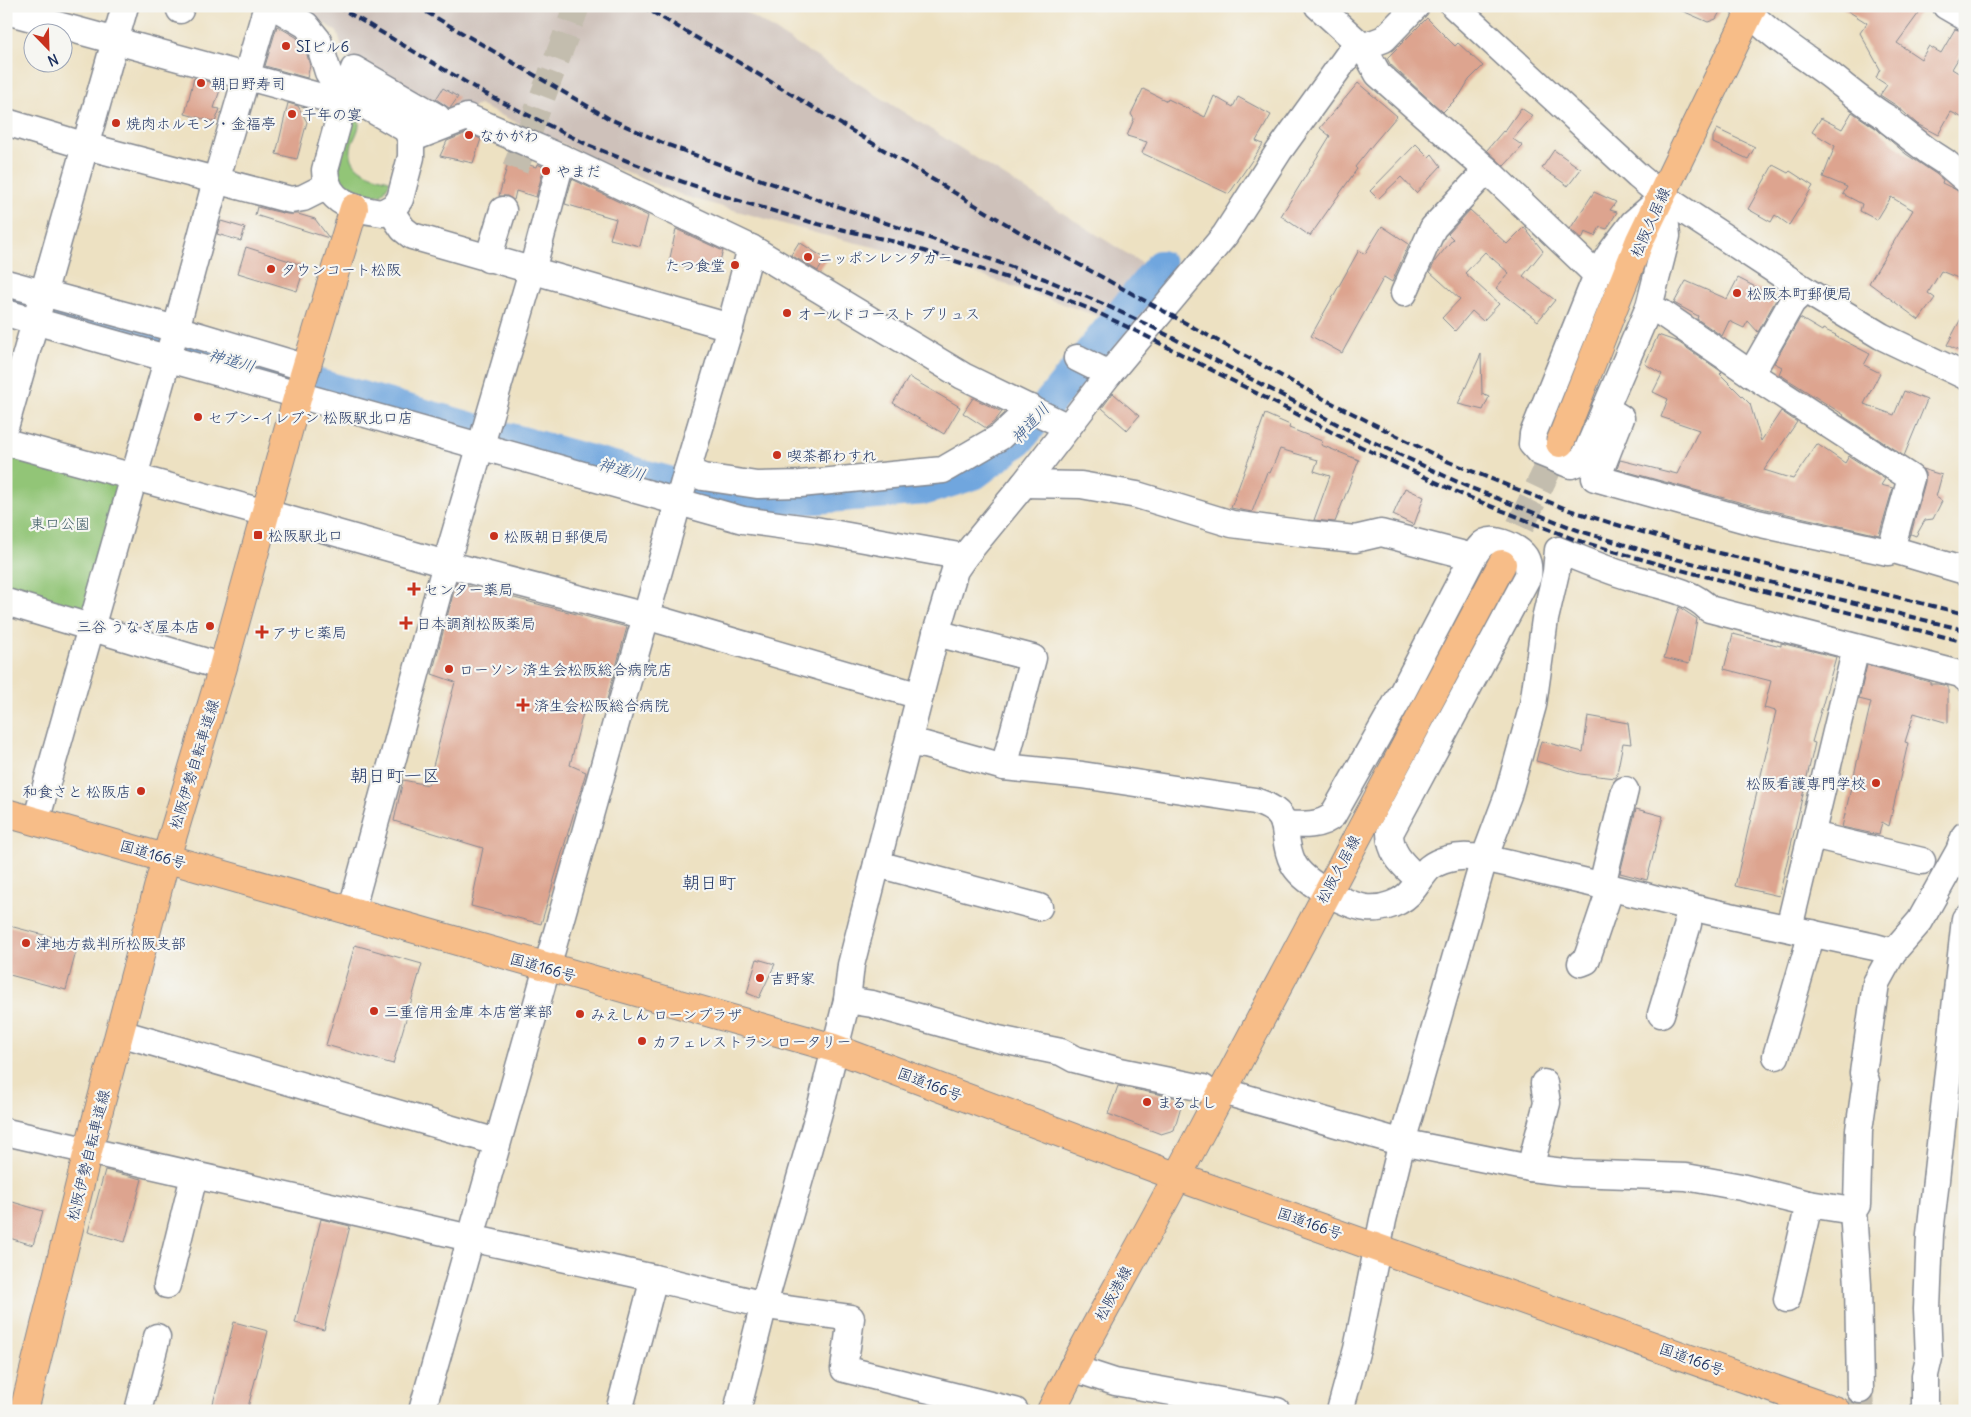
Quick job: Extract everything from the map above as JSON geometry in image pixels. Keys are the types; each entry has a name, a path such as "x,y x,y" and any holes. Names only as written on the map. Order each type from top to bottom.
{"main road":[{"name":"松阪久居線","path":"1560,444 1640,240 1663,197 1749,8"},
{"name":"松阪伊勢自転車道線","path":"24,1411 88,1151 166,858 223,667 298,395 308,368 354,208"},
{"name":"松阪久居線","path":"1178,1177 1326,892 1502,564"},
{"name":"国道166号","path":"6,813 834,1048 1178,1177 1836,1411"},
{"name":"松阪港線","path":"1051,1411 1072,1368 1178,1177"}],"street":[{"path":"6,424 125,6"},
{"path":"36,821 267,6"},
{"path":"273,6 306,25 312,32 318,40 328,72 347,104"},
{"path":"1318,6 1363,47 1378,74 1487,170 1597,275"},
{"path":"736,1411 764,1304 821,1105 847,1000 851,965 936,633 955,570 1108,374 1226,235 1279,150 1349,54 1384,39 1416,6"},
{"path":"1454,6 1630,170 1663,197 1805,290 1881,336 1965,376"},
{"path":"1946,6 1965,17"},
{"path":"1749,8 1763,26 1841,84 1858,99 1889,119 1889,121 1965,179"},
{"path":"6,11 347,104 357,101 406,129 411,139 411,157 400,199 390,210 382,213 354,208 342,203 327,186 325,170 341,112 347,104"},
{"path":"411,139 468,118 562,158 751,248 963,376 1068,427"},
{"path":"6,122 86,146 291,200 303,198 327,186"},
{"path":"351,912 446,564 532,271 562,158"},
{"path":"1404,293 1433,228 1487,170"},
{"path":"1663,197 1667,236 1649,307 1585,456 1579,462 1571,465 1539,452 1532,444 1533,434 1597,275 1611,252 1633,223 1663,197"},
{"path":"390,210 403,229 412,236 730,327"},
{"path":"488,259 503,210"},
{"path":"422,1411 751,248"},
{"path":"6,283 176,329 308,368"},
{"path":"1751,374 1792,302 1805,290"},
{"path":"1649,307 1662,313 1751,374 1911,478 1891,549"},
{"path":"6,313 298,395 484,437 683,487 743,520 815,530 964,557"},
{"path":"1077,358 1108,374"},
{"path":"683,487 702,477 757,485 800,484 943,470 1000,437 1031,408"},
{"path":"1605,408 1621,418 1602,466 1595,478 1758,523 1888,552 1891,549 1965,570"},
{"path":"6,442 446,564 646,616 920,696"},
{"path":"1024,484 1081,485 1137,495 1232,524 1355,539 1382,533 1473,557"},
{"path":"1284,824 1304,825 1317,823 1329,819 1333,815 1402,693 1473,557 1480,546 1493,540 1499,542 1524,556 1528,565 1528,576 1390,833 1393,850 1398,859 1419,880"},
{"path":"1340,1411 1357,1349 1402,1142 1484,859 1510,788 1533,705 1546,619 1556,572 1558,550 1626,576 1691,595 1704,603 1709,609 1964,675 1965,678"},
{"path":"6,602 223,667"},
{"path":"1512,607 1546,619"},
{"path":"936,633 1033,658 1004,767"},
{"path":"1776,1056 1801,930 1812,835 1856,648"},
{"path":"909,743 925,745 1004,767 1082,775 1255,801 1271,807 1278,813 1284,824 1293,864 1307,878 1326,892 1367,908 1380,907 1404,899 1430,868 1449,859 1468,857 1607,886 1686,906 1801,930 1893,952"},
{"path":"1581,963 1586,961 1607,886 1625,790"},
{"path":"1812,835 1922,861"},
{"path":"1860,1390 1858,1285 1853,1211 1857,1205 1858,1146 1866,1082 1863,1073 1876,983 1893,952 1920,921 1963,850"},
{"path":"877,864 1039,908"},
{"path":"1661,1014 1688,924 1686,906"},
{"path":"1925,1411 1925,1375 1929,1358 1927,1309 1930,1234 1965,919"},
{"path":"847,1000 872,1004 998,1039 1060,1052 1074,1059 1203,1088"},
{"path":"120,1033 497,1142"},
{"path":"1530,1168 1547,1102 1544,1083"},
{"path":"1236,1096 1402,1142 1530,1168 1572,1173 1686,1177 1742,1187 1809,1204 1853,1211"},
{"path":"6,1132 764,1304 851,1318 844,1369 1015,1411"},
{"path":"167,1285 194,1176"},
{"path":"1787,1298 1809,1204"},
{"path":"619,1411 654,1278"},
{"path":"138,1411 157,1336"},
{"path":"1072,1368 1115,1382 1277,1411"}],"shaded area":[{"path":"298,6 736,6 1170,281 1135,329 954,266 819,234 684,196 610,166 479,105 468,110 443,113 346,57 337,32"}],"green space":[{"path":"353,121 359,121 359,124 352,144 352,159 361,170 389,180 390,182 382,194 369,196 356,193 346,188 341,180 339,171 342,149"},
{"name":"東口公園","path":"10,453 120,483 90,612 79,617 6,594 6,466"}],"building":[{"path":"1671,6 1723,6 1716,19 1708,22"},
{"path":"1840,6 1924,6 1897,43 1921,59 1929,46 1941,53 1955,29 1965,32 1965,47 1952,69 1965,77 1965,119 1951,112 1938,135 1917,124 1897,106 1880,95 1887,85 1876,78 1880,69 1860,33 1867,23"},
{"path":"1427,18 1455,46 1458,43 1483,66 1469,80 1460,95 1443,112 1390,64 1387,58"},
{"name":"SIビル6","path":"277,26 296,37 305,47 310,66 307,78 265,66"},
{"path":"194,78 213,83 211,87 220,90 214,108 220,109 215,122 185,114"},
{"path":"1358,83 1397,116 1355,167 1357,169 1310,236 1281,216 1330,136 1320,128"},
{"path":"443,88 458,97 449,108 436,99"},
{"path":"1143,89 1205,117 1214,96 1233,107 1238,97 1271,115 1256,141 1263,144 1229,194 1142,153 1147,142 1127,136 1134,119 1131,114"},
{"path":"288,103 298,106 307,122 297,159 276,154"},
{"path":"1521,108 1533,116 1513,139 1523,146 1504,166 1487,150 1504,132"},
{"path":"1852,112 1877,129 1906,154 1936,174 1943,180 1942,183 1965,194 1965,281 1941,271 1928,293 1935,298 1919,320 1869,283 1913,210 1891,197 1877,220 1860,211 1862,204 1843,194 1847,187 1823,177 1835,146 1812,132 1821,118 1842,129"},
{"path":"1717,129 1755,147 1748,159 1713,143 1713,137"},
{"path":"467,133 481,139 473,163 440,156 447,141"},
{"path":"1416,144 1429,157 1432,154 1441,166 1416,193 1401,177 1378,199 1370,191"},
{"path":"1554,150 1581,169 1568,186 1542,168"},
{"path":"509,159 536,167 537,164 544,167 536,197 516,191 514,200 507,196 499,196"},
{"path":"1773,165 1788,173 1790,171 1813,186 1789,225 1775,215 1771,222 1748,209"},
{"path":"572,179 648,216 640,246 610,239 616,219 565,204"},
{"path":"1594,192 1616,202 1610,210 1617,212 1607,229 1600,227 1595,236 1585,232 1582,239 1570,229"},
{"path":"257,207 315,219 329,238 255,215"},
{"path":"1470,210 1507,244 1524,227 1543,251 1523,276 1555,300 1538,321 1496,288 1509,273 1485,252 1465,273 1499,304 1483,321 1472,311 1455,331 1442,318 1460,299 1430,272 1435,261 1453,239 1448,234"},
{"path":"221,221 245,228 241,241 217,234"},
{"path":"1382,226 1409,244 1392,282 1384,277 1342,353 1311,336 1359,250 1365,254"},
{"path":"676,229 723,251 716,273 669,263"},
{"name":"ニッポンレンタカー","path":"799,242 826,259 818,271 791,255"},
{"name":"タウンコート松阪","path":"246,247 305,266 297,291 238,273"},
{"path":"1738,278 1777,298 1758,332 1748,321 1744,328 1729,321 1722,336 1697,319 1698,316 1674,303 1686,281 1727,299"},
{"path":"1965,311 1965,354 1947,345"},
{"path":"1800,318 1870,354 1864,365 1880,373 1864,404 1894,415 1904,391 1927,400 1904,456 1779,374 1782,367 1774,363"},
{"path":"1658,335 1678,342 1722,372 1720,374 1750,404 1761,441 1781,411 1797,422 1764,470 1793,479 1817,444 1845,463 1849,456 1885,479 1881,485 1893,488 1879,535 1761,508 1617,469 1620,460 1677,474 1699,430 1661,417 1668,399 1653,392 1662,374 1645,364"},
{"path":"1481,354 1482,394 1489,397 1483,410 1458,404"},
{"path":"909,377 960,407 944,434 893,403"},
{"path":"1113,393 1139,416 1127,430 1102,408"},
{"path":"973,398 1002,412 986,428 963,413"},
{"path":"1265,414 1290,425 1289,428 1322,441 1321,445 1359,460 1335,522 1314,520 1330,476 1314,471 1318,460 1280,449 1270,473 1267,472 1252,512 1231,508"},
{"path":"1922,469 1942,475 1936,497 1942,501 1933,519 1925,520 1916,536 1911,534 1925,482 1925,473"},
{"path":"1405,488 1424,497 1414,525 1393,515"},
{"path":"456,583 627,627 604,710 585,705 570,765 586,772 541,924 471,906 483,848 394,821 403,780 428,785 455,682 432,674"},
{"path":"1679,607 1697,619 1689,664 1664,658"},
{"path":"1733,634 1781,646 1781,643 1836,657 1812,742 1815,743 1779,896 1735,886 1776,711 1764,708 1771,681 1724,669"},
{"name":"松阪看護専門学校","path":"1867,665 1930,682 1930,684 1948,686 1948,723 1914,713 1905,742 1908,743 1889,826 1882,822 1879,835 1842,827 1871,702 1859,699"},
{"path":"1588,716 1628,723 1631,744 1623,743 1616,778 1580,774 1536,761 1541,741 1583,752"},
{"path":"1636,809 1663,816 1647,880 1620,873"},
{"path":"6,925 78,944 66,990 6,974"},
{"path":"355,945 422,964 393,1064 326,1045"},
{"name":"吉野家","path":"757,959 775,964 759,998 747,993"},
{"name":"まるよし","path":"1118,1086 1183,1099 1174,1130 1161,1134 1108,1114"},
{"path":"105,1170 142,1179 125,1242 88,1232"},
{"path":"6,1200 43,1211 33,1245 6,1237"},
{"path":"321,1219 350,1226 324,1330 295,1323"},
{"path":"234,1322 268,1331 247,1411 211,1411"}],"waterway":[{"name":"神道川","path":"9,297 499,436 672,483 752,500 816,498 926,489 974,474 1019,440 1160,266"}],"tunnel":[{"path":"515,169 577,6"},
{"path":"1502,564 1560,443"},
{"path":"1860,1390 1861,1411"}],"railway":[{"path":"337,6 484,93 588,145 660,174 736,200 814,223 896,242 1039,288 1092,310 1142,334 1353,443 1463,495 1576,540 1665,566 1965,642"},
{"path":"416,6 608,118 663,143 753,177 1045,279 1101,303 1150,326 1356,434 1466,486 1580,531 1655,554 1965,630"},
{"path":"642,6 1018,231 1320,397 1449,462 1569,510 1621,526 1707,550 1965,614"}],"place":[{"name":"SIビル6","path":"286,46"},
{"name":"朝日野寿司","path":"201,83"},
{"name":"千年の宴","path":"292,114"},
{"name":"焼肉ホルモン・金福亭","path":"116,123"},
{"name":"なかがわ","path":"469,135"},
{"name":"やまだ","path":"546,171"},
{"name":"ニッポンレンタカー","path":"808,257"},
{"name":"たつ食堂","path":"735,265"},
{"name":"タウンコート松阪","path":"271,269"},
{"name":"松阪本町郵便局","path":"1737,293"},
{"name":"オールドコースト プリュス","path":"787,313"},
{"name":"セブン-イレブン 松阪駅北口店","path":"198,417"},
{"name":"喫茶都わすれ","path":"777,455"},
{"name":"松阪駅北口","path":"258,535"},
{"name":"松阪朝日郵便局","path":"494,536"},
{"name":"センター薬局","path":"414,589"},
{"name":"日本調剤松阪薬局","path":"406,623"},
{"name":"三谷 うなぎ屋本店","path":"210,626"},
{"name":"アサヒ薬局","path":"262,632"},
{"name":"ローソン 済生会松阪総合病院店","path":"449,669"},
{"name":"済生会松阪総合病院","path":"523,705"},
{"name":"松阪看護専門学校","path":"1876,783"},
{"name":"和食さと 松阪店","path":"141,791"},
{"name":"津地方裁判所松阪支部","path":"26,943"},
{"name":"吉野家","path":"760,978"},
{"name":"三重信用金庫 本店営業部","path":"374,1011"},
{"name":"みえしん ローンプラザ","path":"580,1014"},
{"name":"カフェレストラン ロータリー","path":"642,1041"},
{"name":"まるよし","path":"1147,1102"}],"district":[{"name":"朝日町一区","path":"395,775"},
{"name":"朝日町","path":"709,882"}]}
